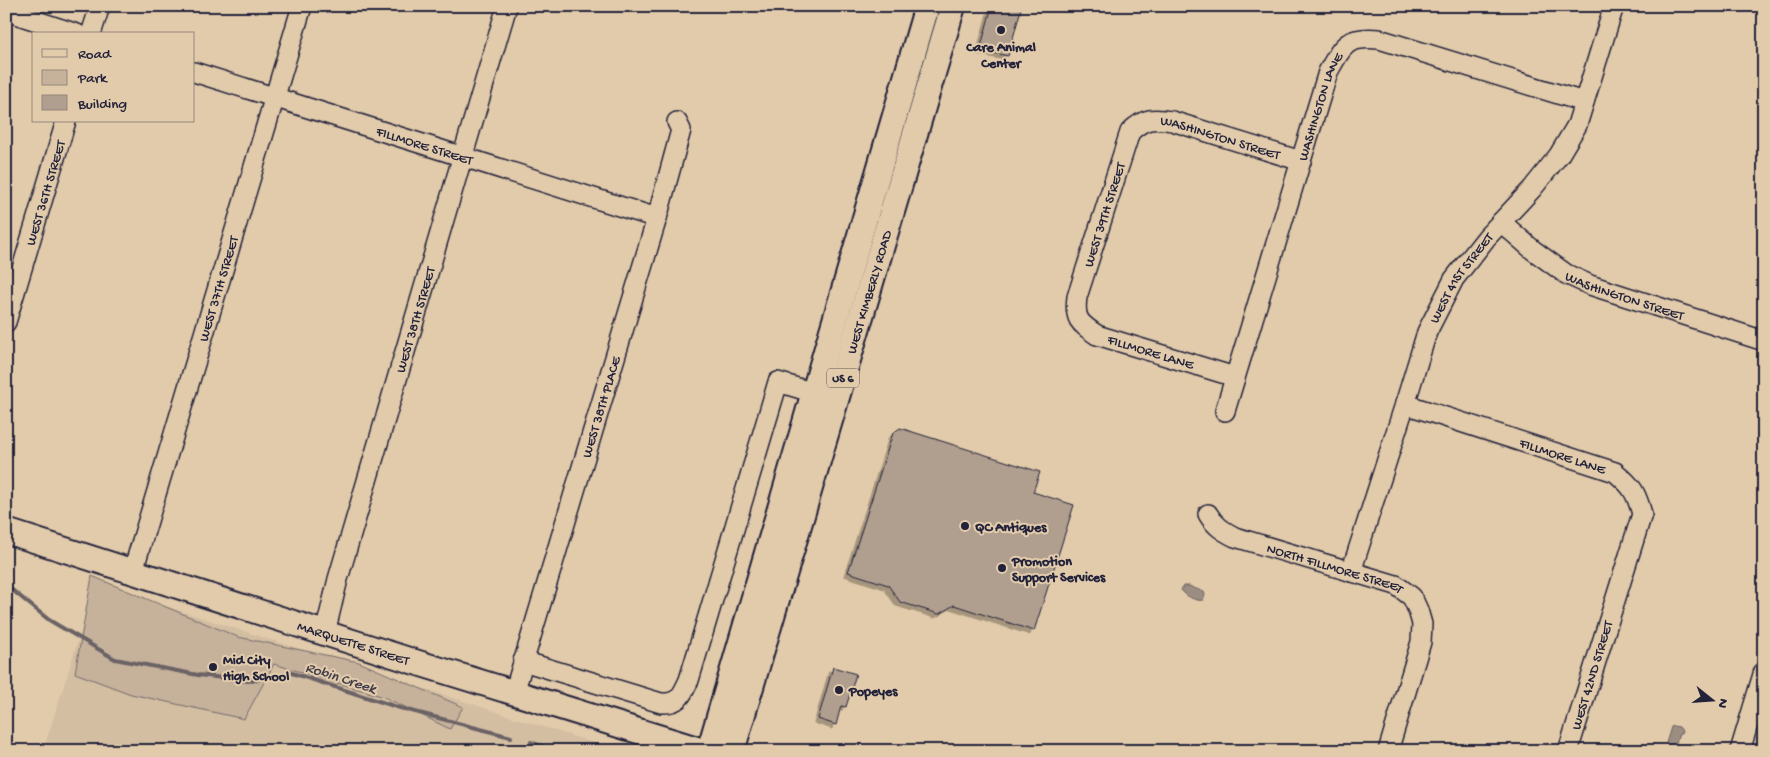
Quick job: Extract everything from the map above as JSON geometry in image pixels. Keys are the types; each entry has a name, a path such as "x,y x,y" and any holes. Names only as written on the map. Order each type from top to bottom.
{"main road":[{"name":"WEST KIMBERLY ROAD","path":"708,751 927,6"},
{"name":"WEST KIMBERLY ROAD","path":"732,751 954,6"},
{"name":"MARQUETTE STREET","path":"6,531 703,751"}],"street":[{"path":"93,32 100,6"},
{"name":"WEST 37TH STREET","path":"133,571 302,6"},
{"name":"WEST 38TH STREET","path":"325,633 338,579 507,6"},
{"name":"WEST 41ST STREET","path":"1351,572 1406,404 1427,332 1454,279 1487,237 1532,189 1560,155 1577,125 1614,6"},
{"path":"6,11 71,32"},
{"name":"WASHINGTON LANE","path":"1225,411 1328,72 1343,46 1362,38 1380,39 1584,102"},
{"name":"FILLMORE STREET","path":"195,72 657,218"},
{"name":"WASHINGTON STREET","path":"1140,122 1158,119 1172,120 1300,161"},
{"name":"WEST 36TH STREET","path":"6,322 66,122"},
{"name":"WEST 38TH PLACE","path":"514,692 657,218 681,130 677,122"},
{"name":"WEST 39TH STREET","path":"1075,313 1077,297 1130,132 1140,122"},
{"name":"WASHINGTON STREET","path":"1501,222 1533,250 1566,274 1590,285 1764,341"},
{"name":"FILLMORE LANE","path":"1075,313 1082,326 1097,335 1235,377"},
{"path":"523,661 661,703 670,703 678,700 684,693 689,680 778,382 814,393"},
{"name":"FILLMORE LANE","path":"1406,404 1615,472 1630,484 1637,496 1642,514 1615,598"},
{"name":"NORTH FILLMORE STREET","path":"1208,514 1214,524 1224,532 1235,537 1396,585 1412,597 1422,624 1421,642 1390,745"},
{"name":"WEST 42ND STREET","path":"1568,751 1615,598"},
{"path":"1740,751 1764,671"}],"shaded area":[{"name":"Mid City High School","path":"96,584 619,751 43,751"},
{"path":"1183,586 1189,586 1204,592 1203,600 1197,600 1188,596 1181,590"},
{"path":"1673,726 1679,727 1682,731 1673,747 1666,743"}],"green space":[{"path":"92,576 238,637 359,662 463,707 450,729 384,697 274,664 244,719 131,694 75,673"}],"building":[{"name":"Care Animal Center","path":"992,6 1010,6 1021,9 1008,56 980,50"},
{"path":"900,428 1040,472 1033,492 1074,505 1034,631 954,605 939,614 900,602 888,585 848,572 893,433"},
{"name":"Popeyes","path":"833,667 856,674 846,707 841,706 836,725 818,719"}],"waterway":[{"name":"Robin Creek","path":"6,585 49,620 115,659 198,675 248,681 292,673 400,708 511,737"},
{"name":"Robin Creek","path":"531,742 555,751"}],"place":[{"name":"Care Animal Center","path":"1001,30"},
{"name":"QC Antiques","path":"965,526"},
{"name":"Promotion Support Services","path":"1002,568"},
{"name":"Mid City High School","path":"213,667"},
{"name":"Popeyes","path":"839,690"}]}
